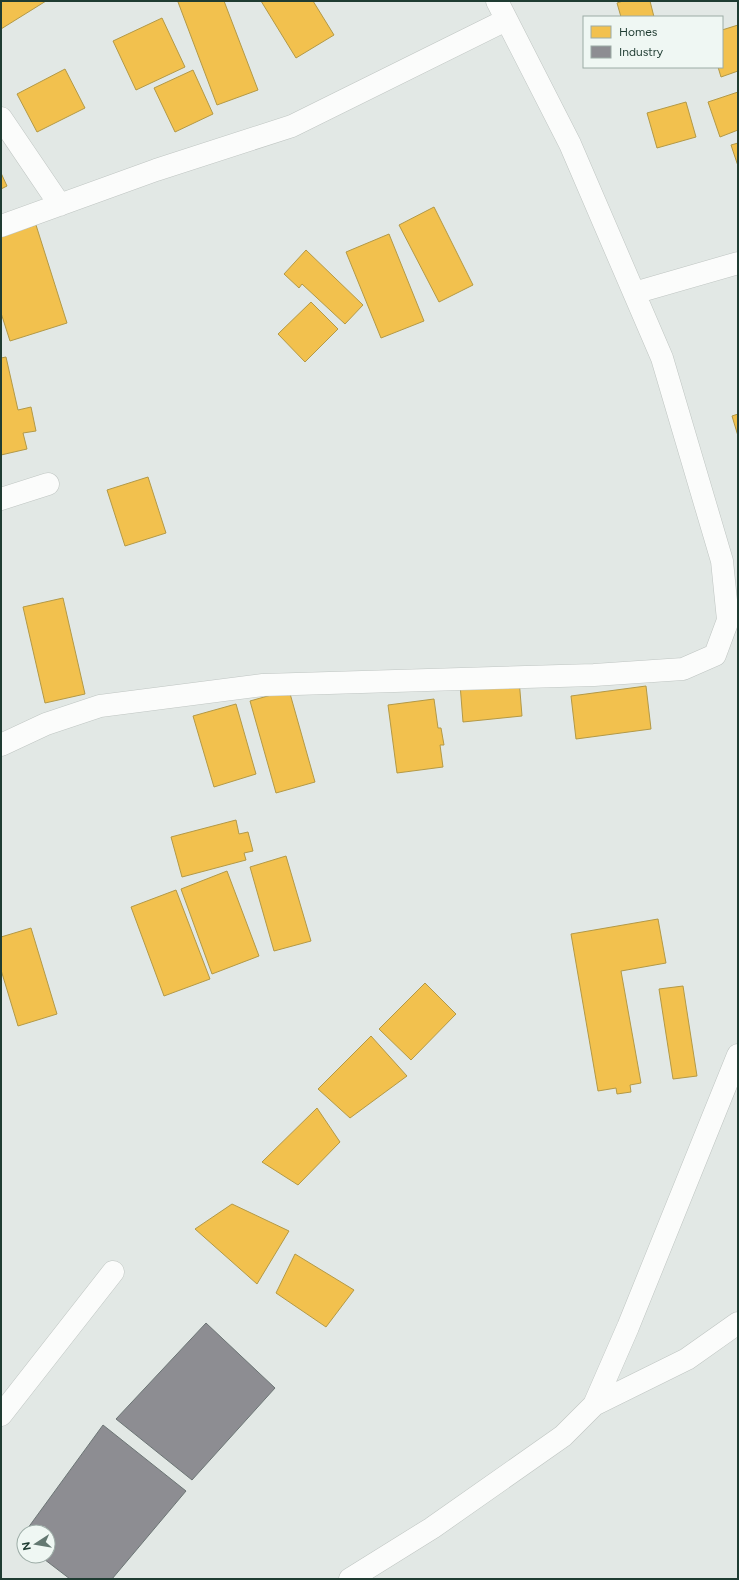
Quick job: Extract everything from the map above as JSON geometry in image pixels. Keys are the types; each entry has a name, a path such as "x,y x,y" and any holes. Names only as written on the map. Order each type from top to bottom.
{"street":[{"path":"1,745 46,724 100,706 263,685 594,675 683,669 715,655 728,620 730,559 662,358 570,144 496,1"},
{"path":"1,226 156,170 292,126 506,20"},
{"path":"1,118 60,205"},
{"path":"634,293 738,263"},
{"path":"1,499 48,484"},
{"path":"594,1405 628,1327 738,1055"},
{"path":"1,1415 113,1272"},
{"path":"350,1579 432,1528 563,1436 594,1405 687,1359 738,1323"}],"building: Homes":[{"path":"1,1 46,1 1,29"},
{"path":"224,1 258,90 217,105 178,2"},
{"path":"261,1 313,1 334,35 296,58"},
{"path":"623,1 650,1 654,16 621,16 617,3"},
{"path":"162,18 185,67 136,90 113,41"},
{"path":"738,25 738,71 721,77 718,68 723,68 723,30"},
{"path":"65,69 85,108 37,132 17,94"},
{"path":"193,70 213,114 175,132 154,88"},
{"path":"738,92 738,130 720,137 708,102"},
{"path":"686,102 696,137 657,148 647,113"},
{"path":"738,143 738,166 731,145"},
{"path":"1,173 7,186 1,189"},
{"path":"434,207 473,285 439,302 399,225"},
{"path":"36,225 67,323 10,341 1,313 1,236"},
{"path":"389,234 424,321 381,338 346,252"},
{"path":"306,250 363,305 345,324 302,284 299,288 284,274"},
{"path":"311,302 338,329 305,362 278,334"},
{"path":"6,357 18,410 31,407 36,431 23,433 27,449 1,455 1,358"},
{"path":"738,414 738,436 732,416"},
{"path":"148,477 166,533 125,546 107,490"},
{"path":"63,598 85,694 45,703 23,607"},
{"path":"519,679 522,716 463,722 460,684"},
{"path":"646,686 651,729 576,739 571,696"},
{"path":"289,690 315,782 276,793 250,701"},
{"path":"434,699 438,728 441,728 444,745 440,745 443,767 397,773 388,705"},
{"path":"236,704 256,774 214,787 193,716"},
{"path":"236,820 239,834 248,832 253,851 244,853 246,860 182,877 171,837"},
{"path":"286,856 311,941 274,951 250,867"},
{"path":"227,871 259,956 212,974 181,889"},
{"path":"176,890 210,979 164,996 131,907"},
{"path":"658,919 666,963 621,971 641,1083 630,1085 631,1092 617,1094 616,1088 598,1091 571,934"},
{"path":"31,928 57,1014 18,1026 1,970 1,937"},
{"path":"425,983 456,1014 411,1060 379,1029"},
{"path":"683,986 697,1076 673,1079 659,989"},
{"path":"371,1036 407,1076 350,1118 318,1089"},
{"path":"317,1108 340,1142 298,1185 262,1162"},
{"path":"232,1204 289,1231 257,1284 195,1229"},
{"path":"295,1254 354,1290 326,1327 276,1293"}],"building: Industry":[{"path":"206,1323 275,1388 192,1480 116,1419"},
{"path":"103,1425 186,1491 112,1579 70,1579 50,1564 56,1564 56,1524 31,1524"}]}
